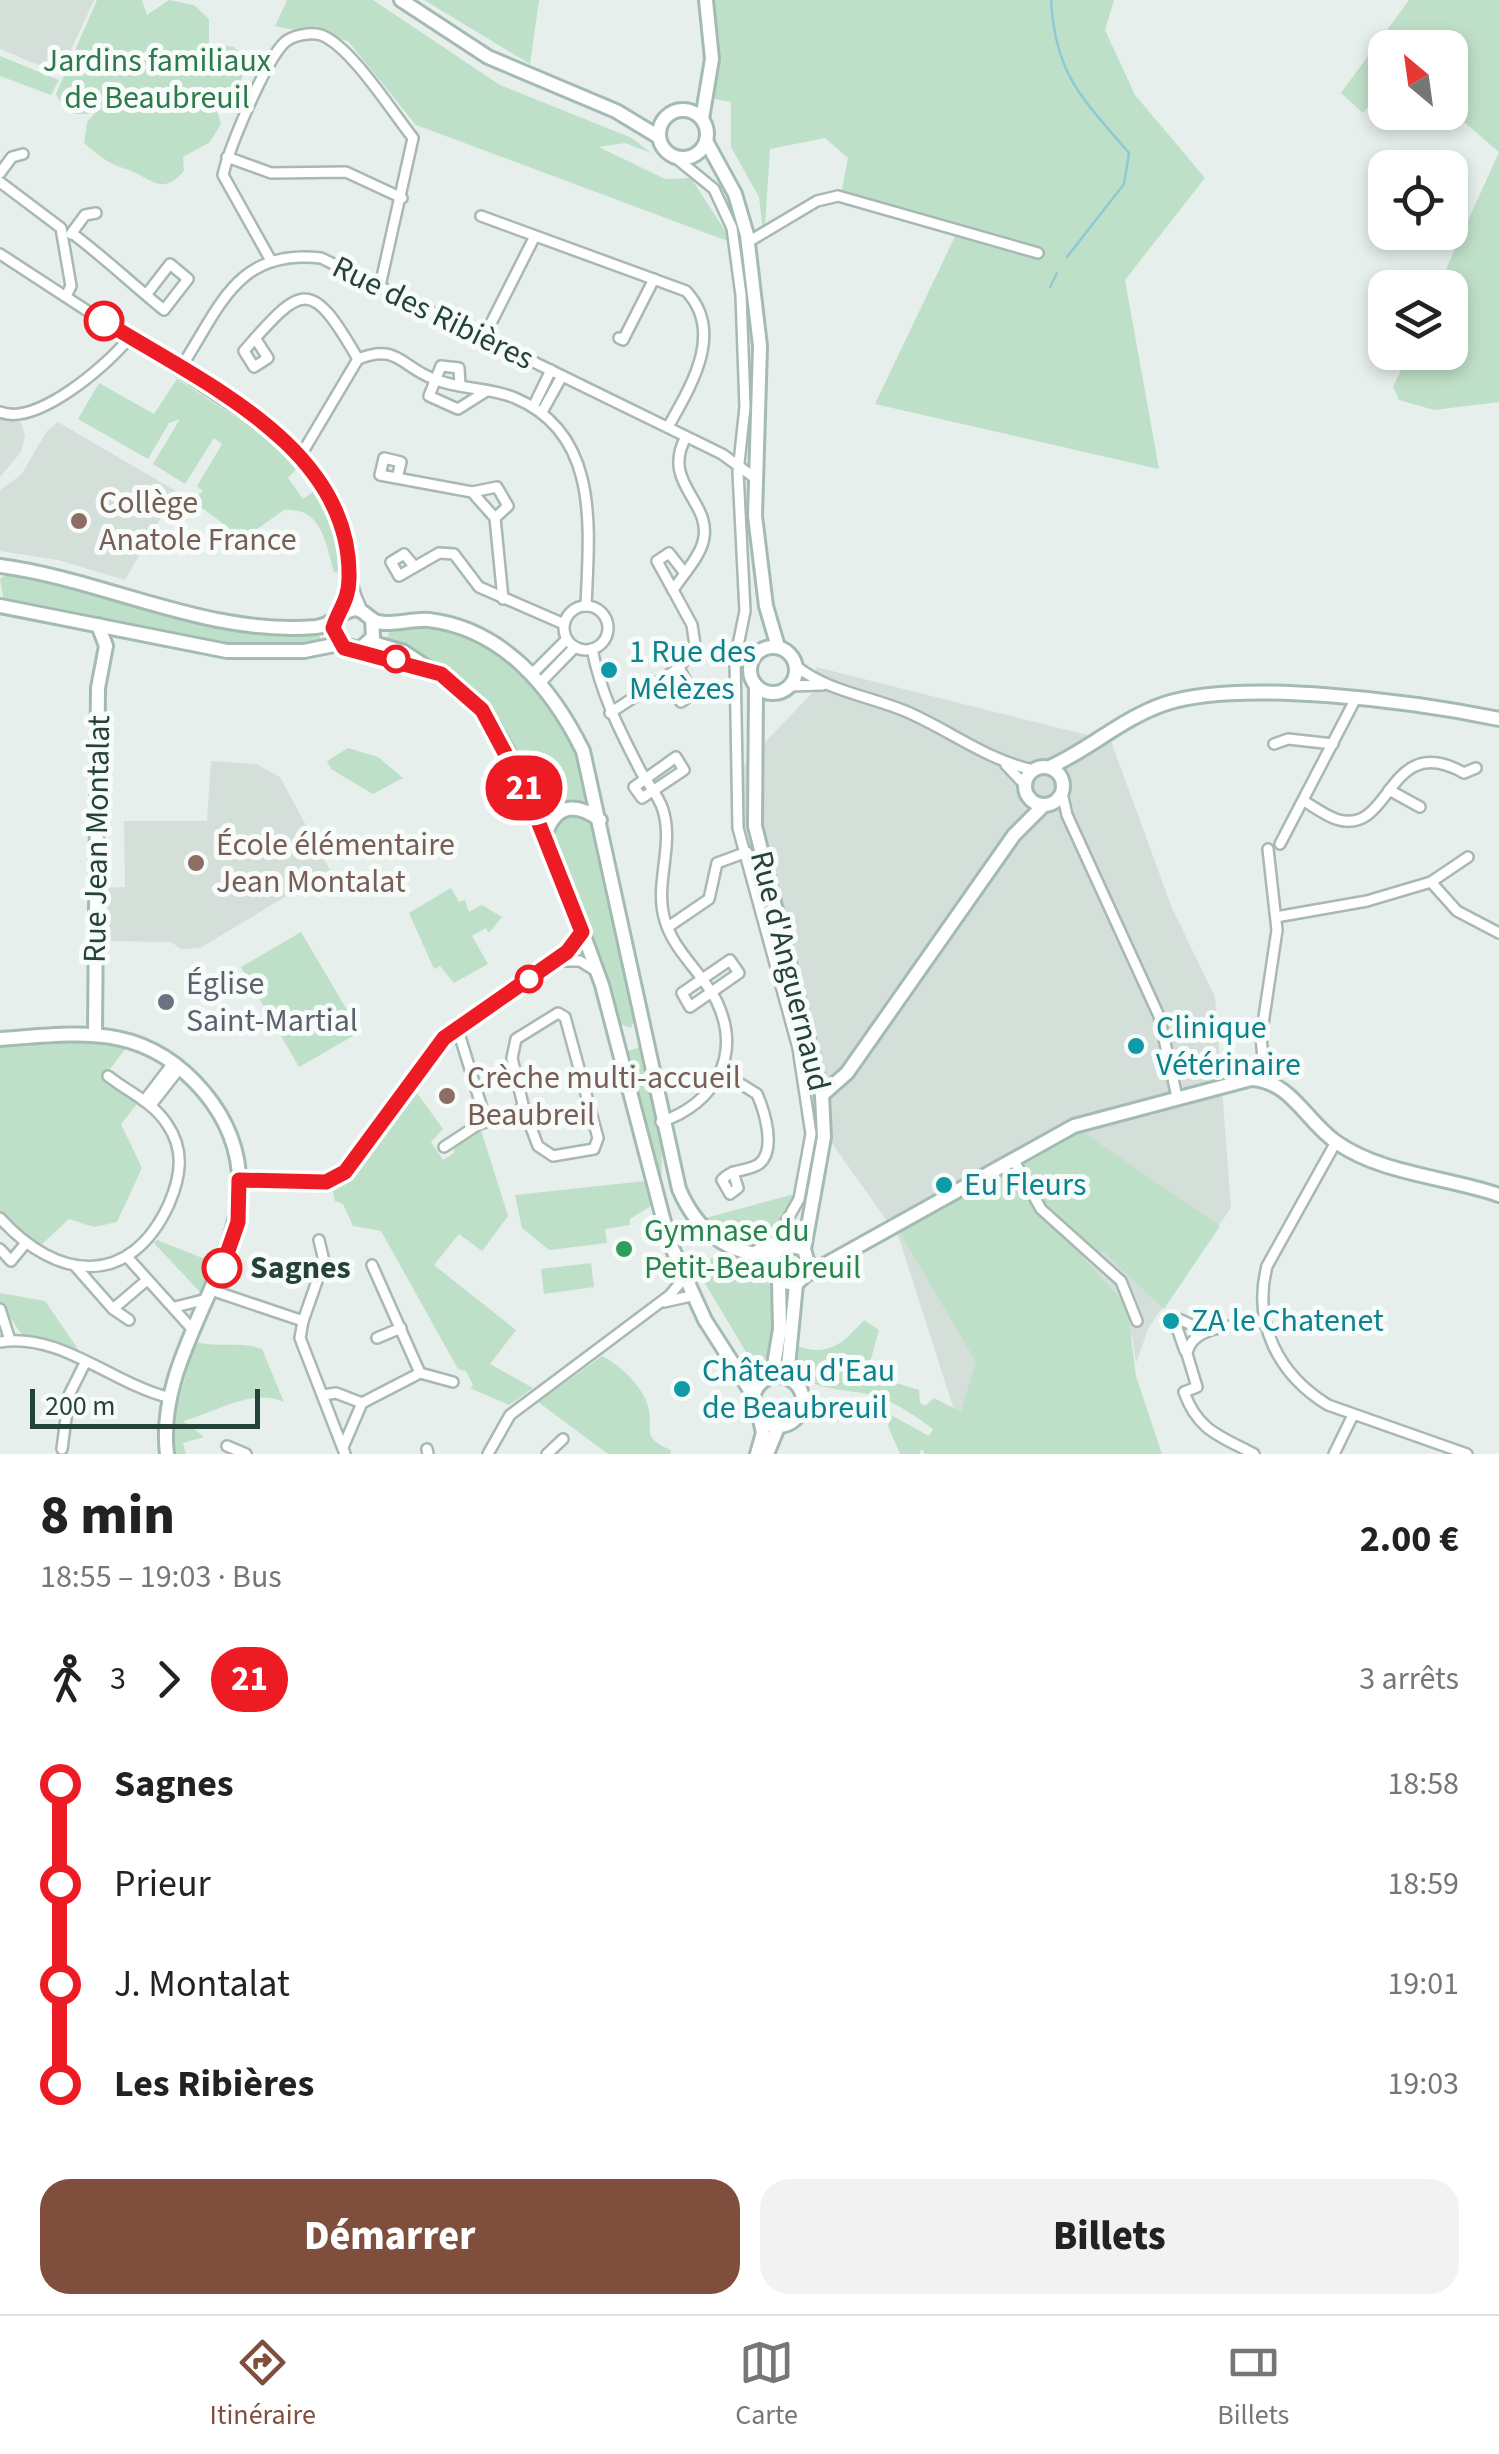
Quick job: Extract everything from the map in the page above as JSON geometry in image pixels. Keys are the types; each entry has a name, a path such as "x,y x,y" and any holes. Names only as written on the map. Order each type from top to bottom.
{"main road":[{"path":"400,0 488,57 616,111 659,137 664,150 676,158 693,156 706,140 702,119 712,59 706,0"},
{"path":"616,111 666,118 682,110 707,79"},
{"path":"682,110 702,119"},
{"path":"659,137 666,118"},
{"name":"Rue d'Anguernaud","path":"706,140 730,186 748,242 760,346 755,478 766,606 778,647 791,655 796,666"},
{"path":"693,156 730,186"},
{"path":"2,569 47,574 159,608 230,620 311,627 339,617 367,614 438,621 478,636 537,678 583,751 679,1189 697,1222 725,1245 757,1257 773,1254 770,1269 779,1281 780,1330 772,1376 754,1395"},
{"path":"1,605 226,651 304,651 339,644 354,650 370,642 375,631 367,614"},
{"name":"Rue d'Anguernaud","path":"766,606 760,651 750,670 756,686 758,726 752,800 753,851 822,1096 824,1137 810,1216 808,1274"},
{"path":"339,617 339,644"},
{"path":"98,625 106,646 123,631"},
{"path":"370,642 392,647 429,666 475,702 502,740 545,835 596,971 658,1206 684,1278 691,1296 754,1395 762,1433 757,1454"},
{"name":"Rue Jean Montalat","path":"95,1032 98,688 106,646"},
{"path":"760,651 778,647"},
{"path":"790,686 796,666"},
{"path":"756,686 777,694"},
{"name":"Rue d'Anguernaud","path":"758,726 777,694 790,686"},
{"path":"1021,826 1026,790 1034,770 1070,757 1130,717 1210,693 1354,700 1499,718"},
{"path":"822,1096 847,1073 1021,826 1062,787 1070,757"},
{"path":"1050,767 1062,787"},
{"path":"1026,790 1046,805"},
{"path":"545,835 556,813 568,806 583,808 600,820"},
{"path":"614,1028 631,1031 641,1023"},
{"path":"0,1038 95,1032 128,1038 176,1066 215,1105 231,1140 239,1180 238,1222 167,1397 168,1454"},
{"path":"816,1067 836,1072 859,1054"},
{"path":"787,1377 796,1284 808,1274 1074,1126 1177,1097 1251,1078 1265,1080 1286,1091 1336,1142 1377,1162 1499,1194"},
{"name":"Rue d'Anguernaud","path":"773,1254 786,1245 810,1216"},
{"path":"786,1245 807,1254 838,1258"},
{"path":"779,1281 796,1284"},
{"path":"760,1419 778,1426 796,1420 803,1406 800,1389 787,1377 772,1376"},
{"path":"767,1454 778,1426"}],"street":[{"path":"180,369 233,285 270,259 223,175 229,144 284,42 302,34 320,34 341,48 414,138 380,286"},
{"path":"0,173 12,157 24,154"},
{"path":"227,157 272,174 346,172 402,198"},
{"path":"676,158 714,189 732,228 741,296 739,548 745,611 735,660 737,814 753,851 798,1048 811,1134 799,1199 774,1243 757,1250 757,1257"},
{"path":"0,182 125,273 146,295 164,310 188,279 170,264 146,295"},
{"path":"748,242 818,201 838,196 1038,253"},
{"path":"66,296 71,286 68,234 85,215 96,214"},
{"path":"480,216 686,291 703,316 704,354 668,427"},
{"path":"484,337 535,236"},
{"path":"0,254 273,429 301,455 321,481 338,515 349,579 367,614"},
{"name":"Rue des Ribières","path":"270,259 294,255 322,258 722,454 755,478"},
{"path":"619,338 623,340 654,279"},
{"path":"255,338 277,310 292,300 310,298 328,307 358,359"},
{"path":"0,412 28,415 46,407 130,337"},
{"path":"301,455 358,359 390,352 432,379 485,392 496,391 538,410 561,430 582,468 587,489 586,606"},
{"path":"460,386 460,368 440,366 428,396 458,410 485,392"},
{"path":"538,410 551,370"},
{"path":"538,410 562,376"},
{"path":"722,454 742,446 758,433"},
{"path":"673,590 703,542 702,520 677,471 677,452 686,437"},
{"path":"397,478 472,492 497,487 508,506 495,518"},
{"path":"472,492 495,518 503,599"},
{"path":"414,567 440,553 454,554 479,587 564,624"},
{"path":"610,712 679,668 695,644 692,625 657,560 669,553 684,572"},
{"path":"339,617 349,579"},
{"path":"586,606 604,616 608,628 603,642 592,649 575,647 567,639 564,624 572,611 586,606"},
{"path":"537,678 567,639"},
{"path":"537,678 575,647"},
{"path":"592,649 610,712 654,793 667,830 663,914 712,994 727,1040 723,1073 697,1106 662,1122"},
{"path":"796,666 830,686 920,718 1004,763 1034,770"},
{"path":"664,677 681,702 693,694 679,668"},
{"path":"790,686 830,686"},
{"path":"1280,844 1354,700"},
{"path":"1274,744 1288,739 1333,744"},
{"path":"644,778 676,757 684,770 654,793"},
{"path":"1304,801 1340,820 1349,820 1373,811 1403,771 1430,761 1444,762 1464,773 1476,768"},
{"path":"1004,763 1026,790"},
{"path":"1062,787 1068,815 1159,1016 1177,1097"},
{"path":"1388,790 1420,807"},
{"path":"1046,805 1068,815"},
{"path":"1265,1080 1261,1037 1276,917 1268,849"},
{"path":"668,927 710,899 717,863 753,851"},
{"path":"1276,917 1367,902 1431,882 1468,857"},
{"path":"1431,882 1457,911 1499,934"},
{"path":"239,1180 326,1182 345,1172 427,1057 457,1026 567,952 582,932"},
{"path":"553,962 570,959 596,971"},
{"path":"730,960 739,973 690,1007 682,993 701,979 730,960"},
{"path":"558,1014 565,1017 598,1138 594,1150 553,1156 538,1146 524,1109 512,1058 516,1038 558,1014"},
{"path":"457,1026 486,1121"},
{"path":"148,1103 176,1066"},
{"path":"723,1073 757,1094 767,1130 765,1154 758,1164 733,1172"},
{"path":"76,1267 130,1258 157,1229 181,1160 167,1124 148,1103 108,1076"},
{"path":"444,1147 486,1121 524,1109"},
{"path":"1336,1142 1275,1246 1262,1288 1264,1322 1275,1354 1308,1392 1353,1415 1467,1454"},
{"path":"1013,1159 1041,1209 1121,1281 1138,1321"},
{"path":"0,1219 25,1244 76,1267 114,1310 130,1320"},
{"path":"319,1240 324,1261 300,1338 344,1449"},
{"path":"0,1249 11,1260 25,1244"},
{"path":"130,1258 193,1330"},
{"path":"372,1264 420,1373"},
{"path":"488,1454 510,1415 662,1302 684,1278"},
{"path":"114,1310 146,1280"},
{"path":"175,1307 209,1294 303,1321"},
{"path":"662,1302 691,1296"},
{"path":"0,1309 5,1341 34,1342 167,1397"},
{"path":"1206,1332 1181,1320 1176,1324 1197,1387 1184,1392 1200,1424 1254,1454"},
{"path":"1186,1354 1193,1339 1206,1332 1264,1322"},
{"path":"377,1338 401,1328"},
{"path":"62,1449 68,1395 85,1363"},
{"path":"344,1449 362,1403 420,1373 454,1382"},
{"path":"324,1395 336,1393 362,1403"},
{"path":"1334,1454 1353,1415"},
{"path":"547,1454 562,1439"},
{"path":"227,1446 246,1454"}],"shaded area":[{"path":"0,0 94,0 60,74 0,49"},
{"path":"0,419 21,422 25,436 21,452 0,477"},
{"name":"Collège Anatole France","path":"58,422 176,491 125,580 58,560 0,551 0,490 21,475 47,431"},
{"path":"816,667 1111,741 1172,908 1215,997 1231,1208 1149,1327 1136,1363 1132,1334 1051,1454 954,1410 899,1238 829,1139 732,777 813,692"},
{"path":"211,761 256,764 280,777 330,870 200,948 181,949 171,942 105,941 105,888 125,887 124,821 207,821"}],"green space":[{"name":"Jardins familiaux de Beaubreuil","path":"97,0 142,0 147,15 169,0 194,5 209,19 209,44 234,47 248,63 236,92 215,105 221,124 210,142 183,157 184,171 169,183 156,183 94,152 84,143 87,122 97,111 72,113 56,94"},
{"path":"287,0 373,0 500,85 632,138 651,153 625,143 599,147 665,179 691,178 733,243 416,125 348,41 275,26"},
{"path":"424,0 539,0 530,64"},
{"path":"706,0 1114,0 1105,30 1135,95 1205,178 1125,280 1159,469 875,404 959,228 840,200 848,158 825,138 770,149 764,240 759,197 731,147 731,102 709,98"},
{"path":"1409,0 1499,0 1499,152 1468,125 1468,30 1387,30"},
{"name":"Jardins familiaux de Beaubreuil","path":"0,56 59,80 51,95 0,76"},
{"path":"1368,56 1368,107 1363,113 1341,93"},
{"path":"1499,152 1499,402 1434,410 1399,400 1393,387 1401,370 1468,370 1468,270 1446,270 1455,250 1468,250 1468,221"},
{"path":"177,379 272,440 299,466 288,478 303,499 317,489 332,521 341,573 334,572 320,529 307,514 284,510 243,539 192,500 203,491 197,486 222,444 214,438 185,484 153,464 180,419 169,423 148,459 78,419 99,383 154,414"},
{"path":"7,574 64,583 177,619 319,632 321,644 227,646 4,601 0,579"},
{"path":"434,625 498,655 550,701 574,742 592,811 558,807 543,818 515,756 487,710 448,674 387,641 390,626"},
{"path":"348,748 378,757 403,778 373,794 331,769 327,761"},
{"path":"569,810 591,820 597,830 635,1017 631,1028 617,1023 550,830"},
{"path":"451,888 459,902 465,900 469,912 482,905 502,917 489,933 486,928 472,936 488,964 454,983 440,966 434,969 409,913"},
{"path":"301,932 360,1032 299,1067 241,967"},
{"path":"84,1040 126,1048 103,1078 137,1104 121,1124 142,1168 117,1222 94,1227 69,1219 42,1244 21,1233 0,1210 0,1044"},
{"path":"641,1047 662,1151 661,1193 624,1052"},
{"path":"412,1086 443,1129 431,1142 443,1160 454,1153 454,1145 481,1130 508,1216 482,1251 459,1234 434,1265 516,1330 490,1364 533,1388 509,1405 470,1388 473,1385 466,1371 458,1369 381,1231 353,1226 343,1204 335,1201 332,1186 358,1171"},
{"path":"1080,1130 1220,1226 1164,1309 1103,1252 1082,1257 1127,1305 1136,1376 1162,1454 925,1454 921,1449 920,1454 900,1454 888,1426 891,1415 929,1436 933,1429 879,1397 810,1381 795,1362 795,1345 827,1349 843,1341 864,1320 879,1330 869,1366 896,1383 919,1390 920,1403 925,1406 934,1398 961,1412 976,1362 899,1231"},
{"path":"645,1181 651,1206 630,1219 630,1225 605,1229 607,1243 549,1250 522,1228 515,1195"},
{"path":"798,1193 771,1241 751,1249 718,1235 702,1219"},
{"path":"157,1240 215,1263 200,1292 154,1243"},
{"path":"719,1256 754,1258 758,1272 775,1290 770,1355 755,1367 697,1270 701,1262"},
{"path":"591,1263 594,1287 544,1294 541,1269"},
{"path":"0,1293 45,1301 80,1352 22,1335 0,1303"},
{"path":"195,1342 262,1349 284,1402 272,1398 247,1399 183,1421 204,1437 183,1443 186,1454 175,1454 172,1423"},
{"path":"602,1356 640,1389 647,1403 651,1436 671,1450 670,1454 608,1454 538,1402"}],"waterway":[{"path":"1051,0 1065,67 1085,101 1129,153 1124,184 1067,257"},
{"path":"1050,287 1057,273"}],"bus line":[{"name":"21","path":"104,321 273,429 312,466 338,515 348,568 344,612 333,628 336,640 348,650 441,674 475,702 502,740 518,774 582,932 567,952 466,1018 444,1038 418,1068 359,1158 345,1172 326,1182 239,1180 238,1222 222,1268"}],"place":[{"name":"Collège Anatole France","path":"79,521"},
{"name":"1 Rue des Mélèzes","path":"609,670"},
{"name":"École élémentaire Jean Montalat","path":"196,863"},
{"name":"Église Saint-Martial","path":"166,1002"},
{"name":"Clinique Vétérinaire","path":"1136,1046"},
{"name":"Crèche multi-accueil Beaubreil","path":"447,1096"},
{"name":"Eu Fleurs","path":"944,1185"},
{"name":"Gymnase du Petit-Beaubreuil","path":"624,1249"},
{"name":"Sagnes","path":"222,1268"},
{"name":"ZA le Chatenet","path":"1171,1321"},
{"name":"Château d'Eau de Beaubreuil","path":"682,1389"}]}
